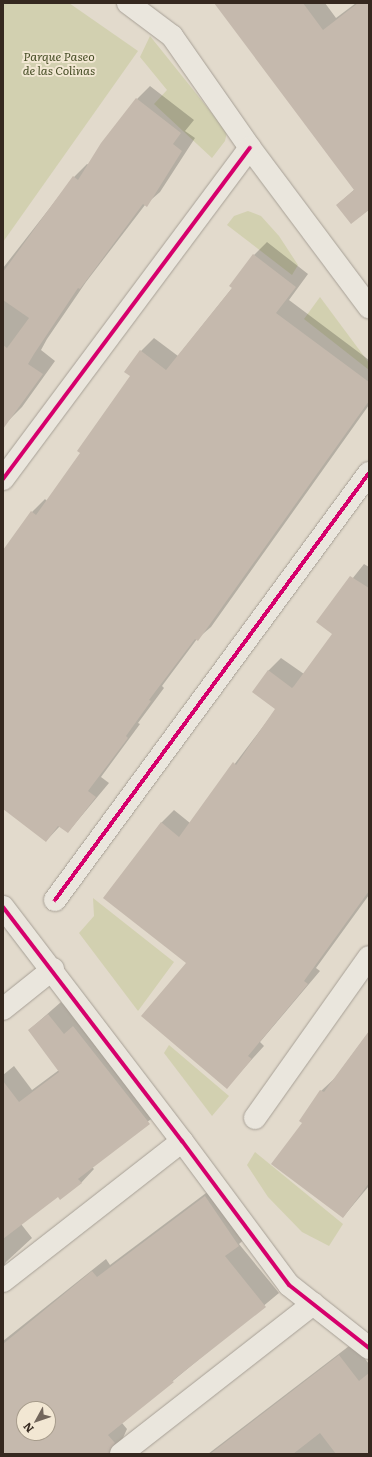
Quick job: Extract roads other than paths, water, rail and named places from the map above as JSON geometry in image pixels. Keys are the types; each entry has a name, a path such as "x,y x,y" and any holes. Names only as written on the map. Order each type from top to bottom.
{"street":[{"path":"128,3 172,36 250,148 369,307"},
{"path":"3,479 250,148"},
{"path":"55,900 369,473"},
{"path":"3,906 53,969 289,1285 369,1348"},
{"path":"255,1118 369,957"},
{"path":"3,1009 53,969"},
{"path":"3,1281 182,1141"},
{"path":"121,1454 313,1304"}],"park label":[{"name":"Parque Paseo de las Colinas","path":"59,64"}]}
